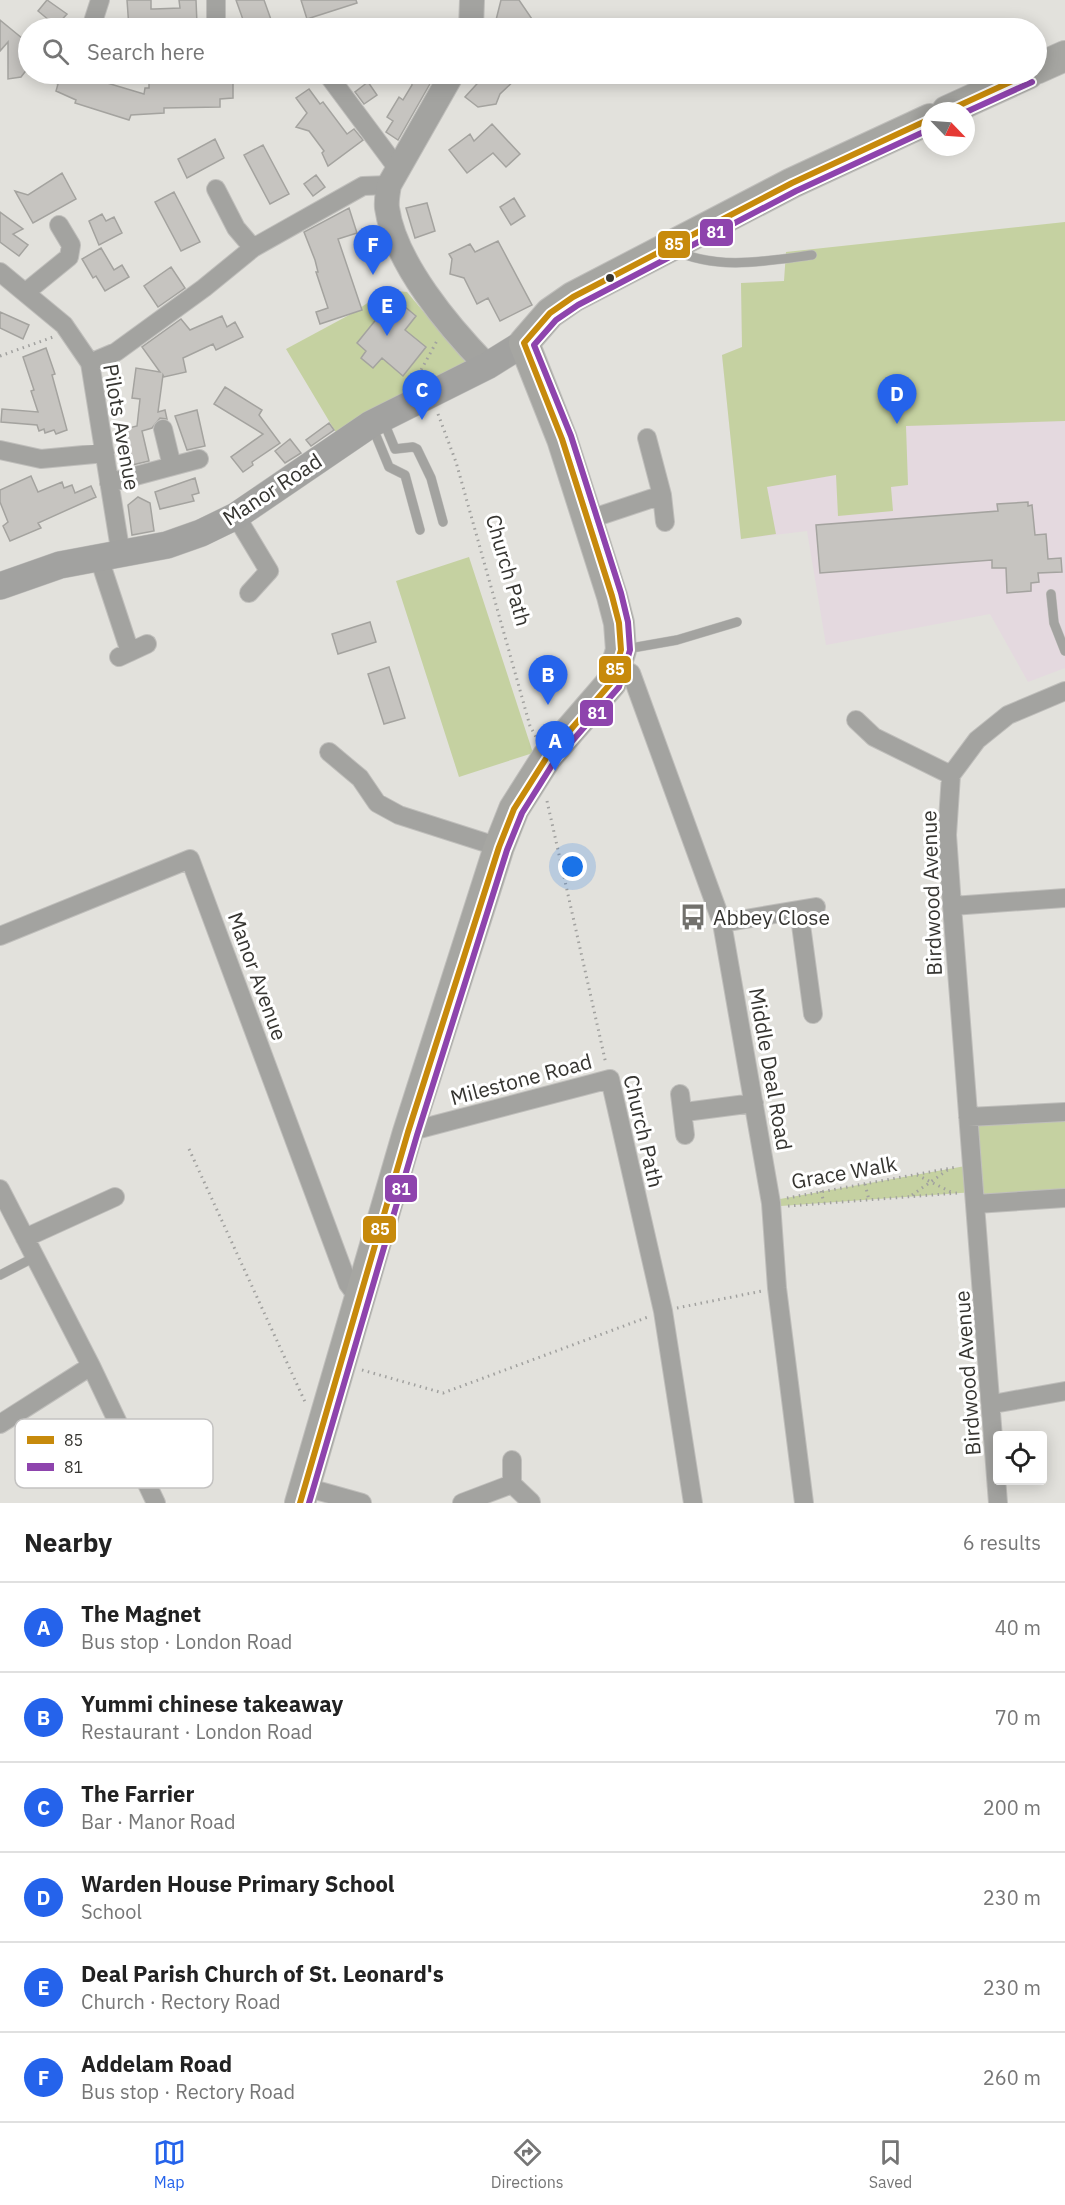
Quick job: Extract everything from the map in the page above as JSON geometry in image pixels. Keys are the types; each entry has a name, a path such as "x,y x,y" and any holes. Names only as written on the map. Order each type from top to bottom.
{"main road":[{"path":"1047,64 1065,56"},
{"path":"967,102 1006,84"},
{"path":"303,1495 408,1132 499,848 514,809 543,764 611,683 619,658 619,623 612,596 562,439 524,343 550,313 573,297 667,246 792,183 921,123"},
{"name":"Manor Road","path":"0,586 60,565 167,545 236,516 376,421 488,366 524,343"}],"street":[{"path":"94,18 100,0"},
{"path":"216,0 216,18"},
{"path":"471,18 472,0"},
{"path":"334,84 394,177"},
{"path":"446,84 394,177 387,205 392,231 405,257 458,333 488,366"},
{"path":"90,363 116,352 204,288 253,248 363,186 394,177"},
{"path":"216,189 236,228 253,248"},
{"path":"26,292 69,257 71,245 59,225"},
{"name":"Pilots Avenue","path":"0,272 69,331 90,363 109,483 110,556 124,654 147,644"},
{"path":"163,429 172,466"},
{"path":"647,438 662,495 664,522"},
{"path":"0,450 41,459 105,453"},
{"path":"109,483 199,459"},
{"path":"587,520 662,495"},
{"path":"236,516 274,569 249,593"},
{"name":"Middle Deal Road","path":"619,658 630,673 722,923 771,1203 777,1288 804,1503"},
{"path":"856,720 874,737 951,775 977,740 1008,715 1065,691"},
{"path":"329,752 360,778 377,803 399,815 499,848"},
{"name":"Birdwood Avenue","path":"951,775 947,835 971,1165 993,1404 998,1503"},
{"name":"Manor Avenue","path":"0,936 190,859 348,1284 359,1299"},
{"path":"952,906 1065,898"},
{"path":"722,923 807,908 813,1014"},
{"name":"Milestone Road","path":"408,1132 610,1079"},
{"name":"Church Path","path":"610,1079 663,1311 693,1503"},
{"path":"680,1094 685,1112 685,1135"},
{"path":"685,1112 754,1103"},
{"path":"968,1117 1065,1112"},
{"path":"0,1189 116,1419"},
{"path":"26,1238 114,1197"},
{"path":"975,1198 1065,1198"},
{"path":"0,1424 91,1366"},
{"path":"993,1404 1065,1391"},
{"path":"512,1460 512,1484 531,1502"},
{"path":"462,1503 512,1484"},
{"path":"149,1488 156,1503"},
{"path":"303,1495 362,1503"}],"lane":[{"path":"667,246 690,257 740,264 812,255"},
{"path":"376,421 395,449 409,447 417,449 431,478 443,522"},
{"path":"376,421 389,467 405,475 420,530"},
{"path":"1051,594 1054,623 1065,651"},
{"path":"619,658 737,622"},
{"path":"0,1275 35,1257"}],"path":[{"path":"0,356 69,331"},
{"path":"437,391 421,370 440,335"},
{"name":"Church Path","path":"437,391 530,726 543,764 554,827 610,1079"},
{"path":"189,1149 301,1395 322,1428"},
{"name":"Grace Walk","path":"780,1199 971,1165"},
{"path":"911,1196 950,1168"},
{"path":"915,1174 953,1193"},
{"path":"866,1184 869,1200"},
{"path":"821,1191 824,1203"},
{"name":"Grace Walk","path":"781,1206 953,1193 975,1198"},
{"path":"340,1364 443,1393 663,1311 777,1288"}],"shaded area":[{"path":"1065,235 1065,668 1028,682 990,614 826,645 807,531 741,539 722,355 742,347 741,283 784,281 786,252"}],"green space":[{"path":"1065,222 1065,421 906,426 908,485 891,487 893,511 838,516 836,475 767,487 776,534 741,539 722,355 742,347 741,283 784,281 786,252"},
{"path":"387,290 407,292 468,365 338,436 286,349 351,314"},
{"path":"469,557 533,753 459,777 396,581"},
{"path":"1065,1112 1065,1198 976,1204 974,1192 781,1206 780,1199 971,1165 968,1117"}],"building":[{"path":"47,0 67,14 63,18 46,18 38,11"},
{"path":"127,0 151,0 151,9 154,9 180,8 179,0 196,0 197,18 128,18"},
{"path":"236,0 264,0 270,18 242,18"},
{"path":"301,0 356,0 357,3 310,18 307,18"},
{"path":"501,0 519,0 531,18 496,18"},
{"path":"0,20 18,35 18,77 8,79 8,42 0,51"},
{"path":"58,84 110,84 144,94 149,84 233,84 233,98 220,99 220,107 164,108 164,113 131,115 129,120 75,103 76,100 56,91"},
{"path":"365,84 369,84 377,95 364,104 355,92"},
{"path":"430,84 398,140 386,132 393,121 387,117 399,97 403,100 412,85"},
{"path":"477,84 510,84 500,94 496,104 478,107 465,97"},
{"path":"309,89 320,104 323,102 347,134 354,129 363,140 328,166 322,153 324,151 309,131 296,127 307,113 296,98"},
{"path":"492,124 520,154 506,167 493,153 467,173 449,150 470,134 474,141"},
{"path":"215,139 224,158 187,178 178,159"},
{"path":"263,145 289,194 270,204 244,155"},
{"path":"62,173 76,199 33,223 15,191 28,195"},
{"path":"316,175 325,187 313,196 304,184"},
{"path":"174,192 200,242 181,251 155,202"},
{"path":"514,198 525,216 511,225 500,207"},
{"path":"427,203 435,231 415,238 406,208"},
{"path":"349,208 357,233 338,239 362,310 320,324 316,312 328,308 316,272 318,272 315,260 304,232"},
{"path":"0,212 23,229 13,234 28,245 19,256 0,242"},
{"path":"102,214 106,221 114,217 122,233 99,245 89,221"},
{"path":"498,241 532,305 500,321 488,298 477,304 464,278 450,274 452,259 449,254 470,244 475,252"},
{"path":"101,248 114,270 122,265 129,277 105,291 96,276 93,278 82,259"},
{"path":"171,267 185,288 158,307 144,286"},
{"path":"391,301 401,309 404,306 416,316 405,330 426,347 403,376 382,358 373,368 361,358 366,351 357,343"},
{"path":"0,312 29,325 23,339 0,328"},
{"path":"222,316 227,327 235,322 243,337 216,350 213,344 183,358 186,372 164,377 163,375 158,412 165,410 167,419 160,418 152,428 142,431 149,461 132,465 130,457 127,458 121,430 137,426 140,399 132,398 136,368 160,372 142,347 181,319 190,330"},
{"path":"46,348 55,374 52,375 67,430 56,434 54,430 45,433 44,429 39,431 37,425 1,422 2,409 38,412 31,391 34,390 23,357"},
{"path":"225,387 262,410 259,415 280,443 252,462 253,465 243,472 231,457 263,434 214,404"},
{"path":"197,410 205,446 187,450 175,416"},
{"path":"329,423 334,430 311,446 306,440"},
{"path":"290,439 301,453 285,463 275,451"},
{"path":"31,476 38,492 62,482 64,488 72,485 75,493 91,486 96,497 38,523 41,528 10,541 3,526 8,522 0,502 0,490"},
{"path":"195,478 199,493 192,495 194,501 160,509 155,492"},
{"path":"138,497 150,503 154,531 132,535 128,505"},
{"path":"1028,502 1028,506 1032,505 1035,535 1046,534 1048,559 1061,558 1062,572 1038,573 1039,582 1031,583 1031,591 1007,593 1006,568 992,568 992,560 820,573 816,525 998,511 997,504"},
{"path":"370,622 376,642 338,654 332,634"},
{"path":"389,667 405,718 384,724 368,674"}],"transit line":[{"name":"85","path":"967,102 1006,84"},
{"name":"81","path":"975,108 1028,84"},
{"name":"85","path":"300,1503 408,1132 499,847 514,809 547,757 611,683 621,650 619,623 612,596 562,439 524,343 550,313 573,297 792,183 921,123"},
{"name":"81","path":"309,1503 417,1135 507,850 522,813 554,762 619,687 630,650 628,622 621,593 571,436 534,345 556,320 578,305 796,191 921,133"}],"place":[{"name":"Addelam Road","path":"373,275"},
{"name":"Deal Parish Church of St. Leonard's","path":"387,336"},
{"name":"The Farrier","path":"422,420"},
{"name":"Warden House Primary School","path":"897,424"},
{"name":"Yummi chinese takeaway","path":"548,705"},
{"name":"The Magnet","path":"555,771"},
{"name":"Abbey Close","path":"693,917"}]}
